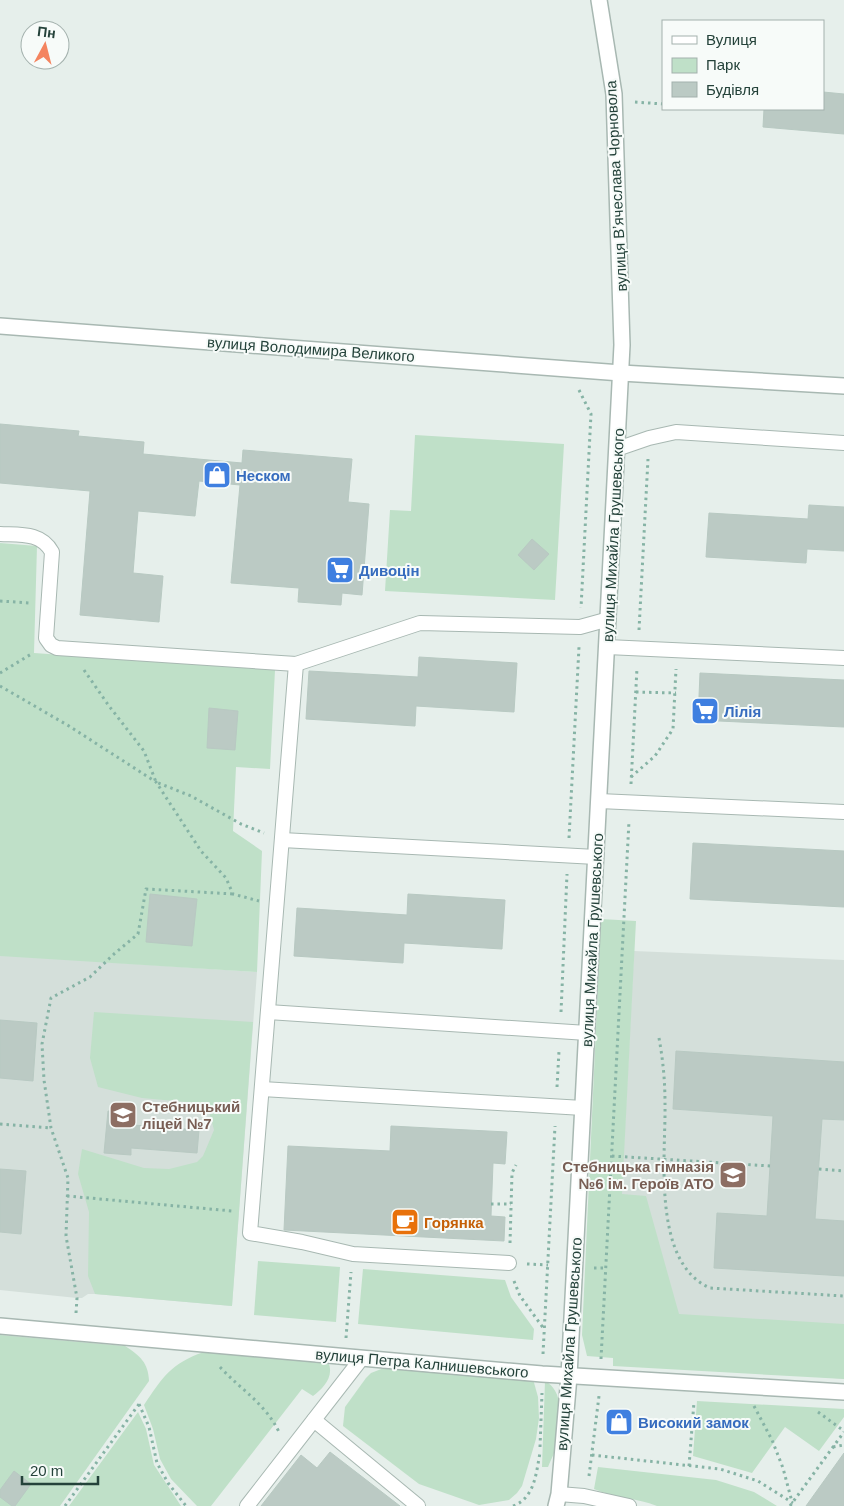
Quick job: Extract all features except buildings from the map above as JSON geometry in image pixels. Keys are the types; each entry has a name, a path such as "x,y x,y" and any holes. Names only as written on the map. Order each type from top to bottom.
{"street":[{"name":"вулиця Вʼячеслава Чорновола","path":"599,0 614,101 622,345 621,373"},
{"name":"вулиця Володимира Великого","path":"0,326 621,373 844,386"},
{"name":"вулиця Михайла Грушевського","path":"558,1500 569,1376 621,373"},
{"name":"вулиця Петра Калнишевського","path":"0,1326 569,1376 844,1392"}],"lane":[{"path":"618,449 649,438 676,432 844,443"},
{"path":"0,534 35,536 47,543 52,552 46,638 51,645 57,648 296,664 420,623 580,627 609,619"},
{"path":"607,647 844,658"},
{"path":"296,664 250,1233 302,1242 353,1254 509,1263"},
{"path":"599,801 844,812"},
{"path":"282,840 596,857"},
{"path":"268,1012 587,1033"},
{"path":"262,1089 583,1108"},
{"path":"247,1506 362,1358"},
{"path":"314,1420 418,1506"},
{"path":"558,1500 584,1496 629,1506"}],"path":[{"path":"614,101 662,104"},
{"path":"543,1356 590,414"},
{"path":"600,1364 649,438"},
{"path":"0,601 48,604"},
{"path":"0,673 34,653 46,638"},
{"path":"67,648 144,751 156,782 201,851 226,878 233,894"},
{"path":"631,777 655,756 673,729 677,650"},
{"path":"0,686 69,726 156,782 191,796 241,824 282,840"},
{"path":"636,692 676,693"},
{"path":"77,1298 66,1236 68,1178 51,1128 44,1080 42,1044 51,998 90,977 138,934 146,889 233,894 277,907"},
{"path":"659,1038 665,1073 664,1192 670,1234 682,1262 699,1283 710,1288 844,1296"},
{"path":"0,1124 51,1128"},
{"path":"612,1156 770,1166"},
{"path":"516,1165 512,1173 509,1263 520,1296 545,1330"},
{"path":"819,1169 844,1171"},
{"path":"67,1196 231,1210 250,1233"},
{"path":"491,1204 511,1204"},
{"path":"593,1268 606,1268"},
{"path":"347,1326 350,1288"},
{"path":"209,1344 215,1361 233,1381 259,1402 276,1426 288,1453"},
{"path":"513,1506 528,1495 534,1484 540,1453 542,1385"},
{"path":"584,1496 592,1455 599,1391"},
{"path":"688,1466 694,1402 699,1397"},
{"path":"751,1400 772,1440 783,1468 791,1504"},
{"path":"66,1506 139,1404 149,1427 157,1463 168,1484 186,1506"},
{"path":"791,1504 844,1431 814,1409"},
{"path":"832,1447 844,1445"},
{"path":"592,1455 720,1469 758,1481 791,1504"}],"shaded area":[{"name":"Стебницький ліцей №7","path":"0,772 107,962 257,972 232,1306 95,1294 88,1294 82,1298 77,1298 0,1290"},
{"name":"Стебницька гімназія №6 ім. Героїв АТО","path":"634,951 844,960 844,1379 613,1358"}],"green space":[{"path":"415,435 564,444 555,600 385,591 390,510 411,511"},
{"path":"0,543 37,546 34,653 275,670 270,769 236,767 233,831 262,851 257,972 0,956"},
{"path":"601,919 636,921 622,1194 646,1196 679,1314 844,1324 844,1379 613,1366 613,1358 587,1356 582,1335"},
{"path":"94,1012 253,1022 232,1306 95,1294 88,1276 89,1212 78,1174 82,1149 144,1168 169,1169 197,1162 203,1156 214,1130 207,1104 142,1098 98,1087 90,1058"},
{"path":"258,1261 340,1267 336,1322 254,1315"},
{"path":"363,1269 505,1280 511,1297 534,1329 533,1340 358,1324"},
{"path":"0,1335 125,1346 139,1356 147,1369 149,1381 60,1506 0,1506"},
{"path":"204,1352 324,1361 328,1362 330,1372 327,1382 313,1396 302,1389 211,1506 197,1506 171,1479 160,1459 153,1429 144,1405 162,1379 175,1366"},
{"path":"389,1366 533,1379 538,1397 539,1418 536,1439 522,1486 517,1493 509,1500 479,1505 419,1484 343,1426 345,1407 366,1378 371,1373"},
{"path":"545,1381 551,1385 558,1398 561,1421 555,1452 548,1467 542,1467"},
{"path":"697,1401 844,1409 844,1417 819,1451 785,1427 752,1473 693,1456"},
{"path":"138,1412 146,1429 154,1465 181,1506 69,1506"},
{"path":"598,1467 716,1480 754,1492 777,1506 657,1506 594,1489"}],"place":[{"name":"Неском","path":"217,475"},
{"name":"Дивоцін","path":"340,570"},
{"name":"Лілія","path":"705,711"},
{"name":"Стебницький ліцей №7","path":"123,1115"},
{"name":"Стебницька гімназія №6 ім. Героїв АТО","path":"733,1175"},
{"name":"Горянка","path":"405,1222"},
{"name":"Високий замок","path":"619,1422"}]}
